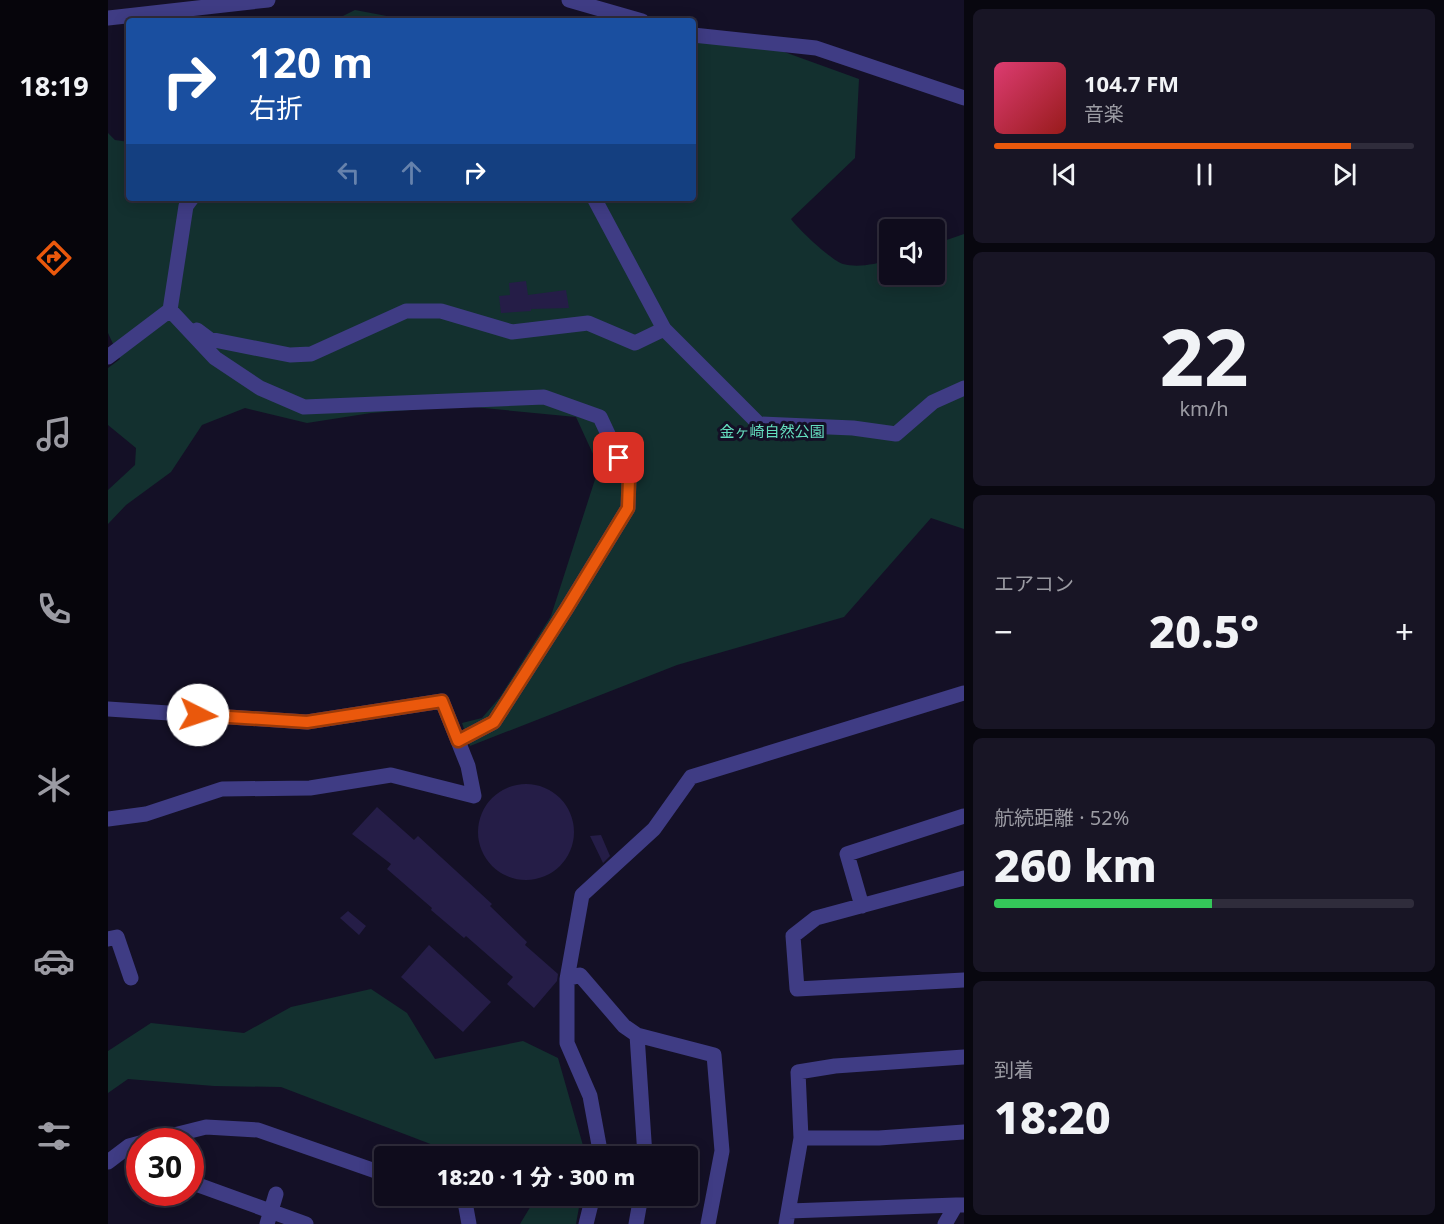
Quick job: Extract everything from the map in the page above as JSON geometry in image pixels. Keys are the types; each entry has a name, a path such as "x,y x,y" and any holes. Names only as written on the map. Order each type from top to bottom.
{"street":[{"path":"108,18 268,0"},
{"path":"569,0 632,18"},
{"path":"696,35 816,48 964,98"},
{"path":"108,357 170,310 186,206 190,201"},
{"path":"596,201 664,329 759,424 853,428 896,434 933,402 964,388"},
{"path":"170,310 209,339 290,355 311,354 406,310 441,311 512,332 588,323 635,343 664,329"},
{"path":"170,310 215,358 260,388 304,407 544,397 600,417 629,479 628,508 494,722 458,741"},
{"path":"599,1146 590,1096 567,1043 567,979 582,895 654,829 691,777 964,693"},
{"path":"108,709 307,722 442,701 468,766 474,796 391,776 310,788 222,789 146,814 108,819"},
{"path":"862,906 847,854 964,816"},
{"path":"964,878 816,918 793,936 797,989 964,980"},
{"path":"108,939 117,937 131,978"},
{"path":"567,979 580,975 624,1026 637,1035 714,1055 722,1151 708,1224"},
{"path":"637,1035 644,1146"},
{"path":"960,1205 787,1218 801,1138 798,1072 846,1065 964,1057"},
{"path":"202,1128 258,1130 374,1171"},
{"path":"801,1138 879,1138 964,1132"},
{"path":"108,1162 126,1148"},
{"path":"204,1188 269,1218 306,1224"},
{"path":"269,1218 276,1194"},
{"path":"945,1224 960,1205"},
{"path":"466,1206 469,1224"},
{"path":"586,1224 590,1206"},
{"path":"636,1224 639,1206"}],"green space":[{"path":"355,10 397,18 339,18"},
{"name":"金ヶ崎自然公園","path":"696,39 776,49 859,79 855,158 791,219 808,237 838,262 855,266 879,262 879,285 945,285 945,241 964,234 964,529 931,518 844,617 677,665 470,746 462,723 482,718 500,697 551,616 599,467 576,417 463,406 371,413 307,423 245,408 202,425 171,472 126,505 108,524 108,490 135,465 136,448 108,425 108,368 120,359 108,333 108,133 115,140 126,142 126,201 696,201"},
{"path":"371,989 407,1013 435,1059 523,1041 558,1058 583,1146 436,1146 281,1087 214,1086 128,1079 108,1093 108,1051 151,1023 244,1033 291,1007"},
{"path":"531,1206 579,1206 576,1224 520,1224"}],"building":[{"path":"526,281 528,295 566,290 569,308 501,313 499,296 510,295 509,283"},
{"path":"526,784 544,788 560,798 570,814 574,832 570,850 560,866 544,876 526,880 508,876 492,866 482,850 478,832 482,814 492,798 508,788"},
{"path":"377,807 414,840 418,836 492,904 490,906 527,942 525,945 558,974 557,981 534,1008 507,984 513,977 466,936 464,938 431,910 432,908 387,869 391,864 352,834"},
{"path":"601,835 610,856 603,863 590,836"},
{"path":"348,911 366,926 359,935 340,918"},
{"path":"429,945 491,1002 463,1032 401,977"}],"route":[{"path":"198,715 307,722 442,701 458,741 494,722 628,508 629,479 619,458"}]}
